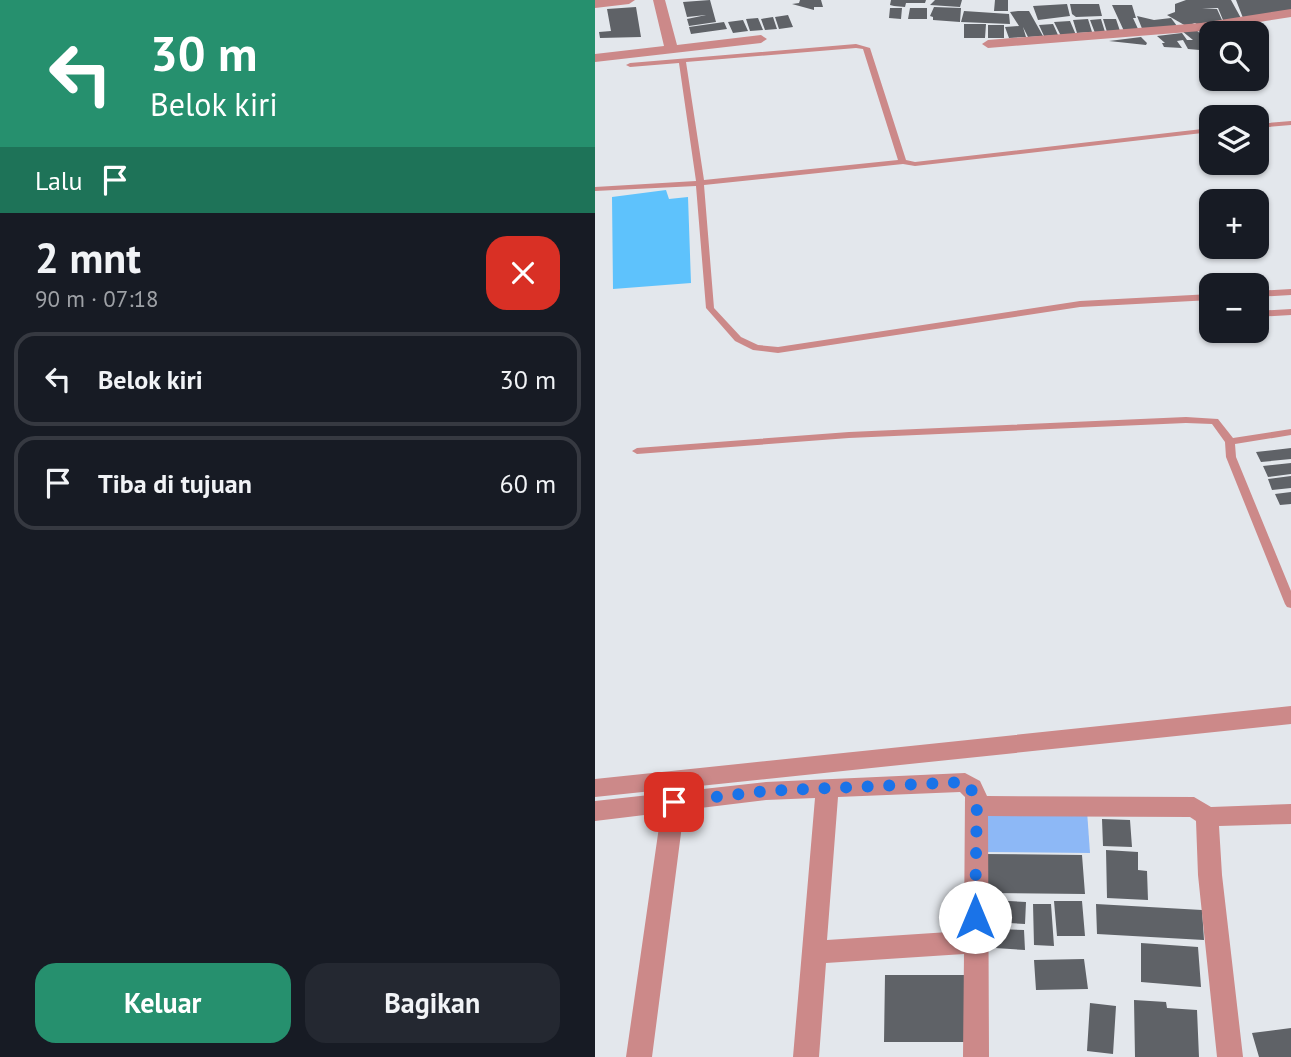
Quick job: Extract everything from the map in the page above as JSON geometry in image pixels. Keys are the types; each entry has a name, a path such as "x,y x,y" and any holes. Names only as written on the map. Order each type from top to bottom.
{"street":[{"path":"595,4 629,0"},
{"path":"659,0 677,56"},
{"path":"988,44 1201,27 1291,13"},
{"path":"595,58 677,56 761,39"},
{"path":"595,788 1291,715"},
{"path":"595,811 766,791 958,781 972,788 977,797 976,1057"},
{"path":"806,1057 827,788"},
{"path":"639,1057 674,802"},
{"path":"977,806 1194,807 1207,817 1291,814"},
{"path":"1207,817 1210,875 1230,1057"},
{"path":"815,952 975,942"}],"lane":[{"path":"630,65 677,56 856,46 866,48 903,162"},
{"path":"677,56 701,183 710,308 738,339 756,348 778,351 1080,304 1199,298"},
{"path":"1269,125 1291,123"},
{"path":"595,189 701,183 903,162 915,164 1199,131"},
{"path":"1269,293 1291,292"},
{"path":"1269,313 1291,312"},
{"path":"637,451 849,435 1186,420 1215,421 1230,442 1231,457 1291,604"},
{"path":"1230,442 1291,432"}],"shaded area":[{"path":"666,190 669,199 688,197 691,283 613,289 612,197"},
{"path":"983,810 1087,811 1090,853 983,852"}],"building":[{"path":"710,0 716,22 689,26 687,19 706,15 687,17 683,2"},
{"path":"800,0 821,0 823,7 814,7 814,10 792,4 799,3"},
{"path":"891,0 926,0 925,3 906,3 905,7 890,5"},
{"path":"935,0 962,0 960,7 930,5"},
{"path":"995,0 1008,0 1008,11 994,11"},
{"path":"1186,0 1231,0 1242,20 1223,20 1218,8 1202,8 1217,9 1222,20 1199,21 1199,25 1195,23 1186,26 1167,15 1175,12 1175,4"},
{"path":"1236,0 1291,0 1291,11 1243,18"},
{"path":"1067,4 1070,16 1038,20 1033,6"},
{"path":"1070,4 1099,4 1102,16 1076,17 1072,14"},
{"path":"1112,5 1132,5 1136,18 1133,18 1139,31 1124,31"},
{"path":"636,7 641,37 600,38 599,32 611,31 607,9"},
{"path":"934,7 961,8 960,22 933,20 930,16"},
{"path":"890,8 902,8 901,19 889,18"},
{"path":"910,8 927,8 927,19 908,19"},
{"path":"964,11 1009,14 1010,24 961,22"},
{"path":"1029,11 1043,36 1028,37 1023,27 1026,37 1009,38 1005,27 1019,26 1010,12"},
{"path":"788,15 793,27 779,29 775,17"},
{"path":"1137,16 1154,20 1171,18 1177,26 1143,31"},
{"path":"773,17 777,29 765,30 761,19"},
{"path":"758,18 763,30 750,31 746,19"},
{"path":"1088,19 1092,32 1077,33 1073,20"},
{"path":"1101,19 1105,32 1095,33 1090,20"},
{"path":"1103,19 1116,19 1120,31 1107,32"},
{"path":"743,20 748,31 733,33 728,22"},
{"path":"1070,21 1076,35 1061,36 1054,22"},
{"path":"724,22 727,29 691,34 689,27"},
{"path":"964,24 986,24 985,38 964,38"},
{"path":"1053,24 1058,35 1044,36 1039,25"},
{"path":"988,25 1004,25 1004,38 988,38"},
{"path":"1195,29 1199,32 1199,50 1188,49 1183,40 1177,41 1182,48 1164,47 1162,43 1165,43 1157,36 1182,33 1187,40 1193,40 1182,31"},
{"path":"1141,37 1146,45 1109,41"},
{"path":"1291,448 1291,459 1261,462 1256,452"},
{"path":"1291,463 1291,474 1268,477 1263,466"},
{"path":"1291,476 1291,488 1272,490 1268,479"},
{"path":"1291,492 1291,504 1280,505 1275,494"},
{"path":"1102,819 1130,820 1132,847 1103,846"},
{"path":"1106,850 1138,852 1138,870 1147,871 1148,900 1107,898"},
{"path":"982,854 1082,855 1085,894 982,893"},
{"path":"991,900 1026,902 1025,924 990,922"},
{"path":"1054,901 1082,901 1085,936 1057,936"},
{"path":"1033,904 1051,904 1054,946 1034,945"},
{"path":"1096,904 1202,910 1204,940 1097,934"},
{"path":"996,929 1024,930 1025,950 995,948"},
{"path":"1141,943 1198,947 1201,987 1141,982"},
{"path":"1084,959 1088,989 1036,990 1034,960"},
{"path":"885,975 964,975 965,1042 884,1042"},
{"path":"1134,1000 1166,1002 1167,1008 1197,1010 1199,1057 1135,1057"},
{"path":"1090,1003 1116,1006 1113,1054 1087,1051"},
{"path":"1291,1028 1291,1057 1259,1057 1252,1033"}],"route":[{"path":"674,802 766,791 965,782 977,797 975,917"}]}
